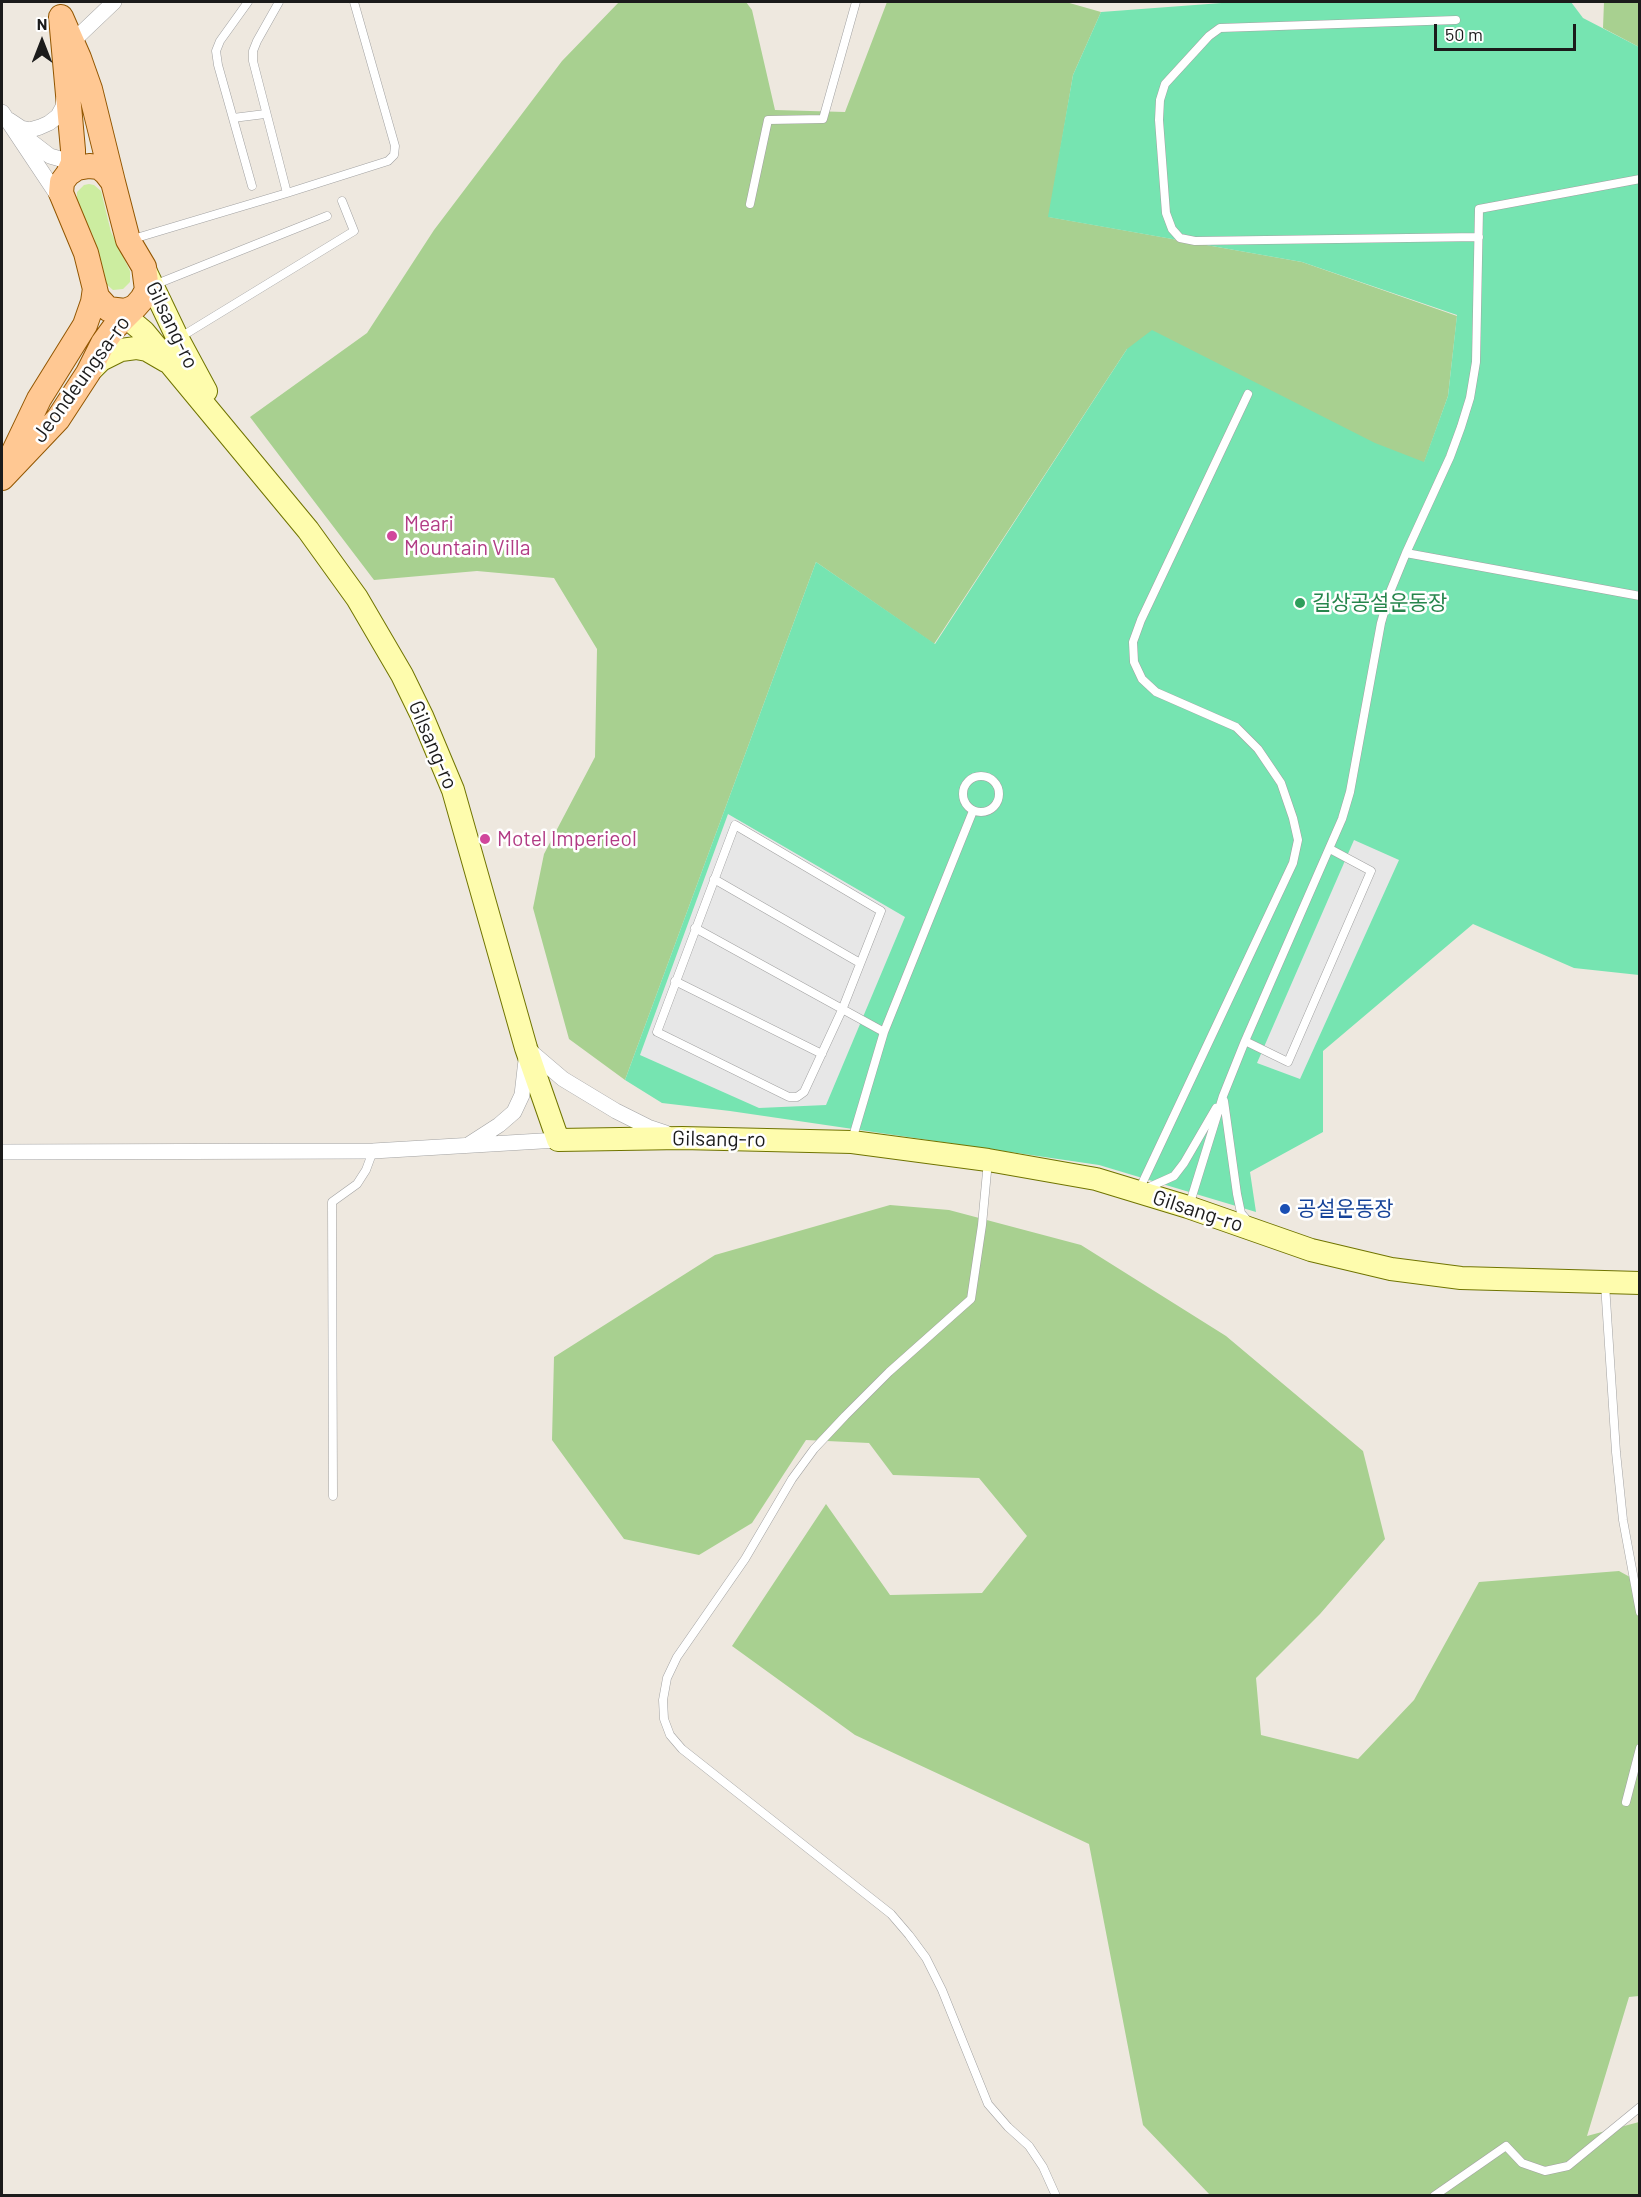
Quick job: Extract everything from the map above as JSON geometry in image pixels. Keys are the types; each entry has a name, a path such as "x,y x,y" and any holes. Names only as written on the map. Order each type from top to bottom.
{"main road":[{"path":"58,9 90,89 128,240 148,276"},
{"path":"58,9 67,68 76,168"},
{"path":"113,182 106,172 99,168 76,168 62,182 61,193 86,253 101,304 125,311"},
{"name":"Jeondeungsa-ro","path":"2,478 58,418 125,311 142,299 147,290 148,276"},
{"name":"Jeondeungsa-ro","path":"2,478 21,433 39,399 85,325 95,288"}],"street":[{"path":"72,42 114,2"},
{"path":"2,119 30,130 49,123 58,116 63,107 67,68"},
{"path":"2,119 39,149 76,168"},
{"path":"2,119 64,204"},
{"name":"Gilsang-ro","path":"148,276 178,339 236,445"},
{"name":"Gilsang-ro","path":"125,311 308,530 357,597 422,716 453,790 526,1048 558,1140 682,1137 852,1142 988,1160 1096,1179 1311,1250 1356,1262 1428,1275 1640,1283"},
{"path":"88,373 111,354 136,348 156,354 172,365"},
{"path":"526,1048 563,1079 616,1111 648,1127 682,1137"},
{"path":"466,1146 499,1125 514,1112 522,1095 526,1048"},
{"path":"2,1152 373,1151 558,1140"}],"lane":[{"path":"248,2 220,41 216,51 252,186"},
{"path":"279,2 253,51 253,61 287,193"},
{"path":"128,240 287,193 388,160 394,155 394,146 354,2"},
{"path":"750,204 768,120 823,119 856,2"},
{"path":"1456,20 1220,28 1209,36 1166,84 1160,100 1159,120 1166,213 1172,229 1180,238 1195,241 1479,237"},
{"path":"233,118 265,114"},
{"path":"1188,1208 1223,1096 1342,819 1350,792 1381,623 1390,592 1450,457 1470,398 1476,362 1478,326 1479,209 1640,179"},
{"path":"178,339 354,231 342,201"},
{"path":"148,276 327,216"},
{"path":"1139,1192 1293,863 1298,840 1281,783 1258,749 1236,727 1156,692 1142,679 1134,662 1133,642 1141,620 1248,394"},
{"path":"1406,553 1640,596"},
{"path":"980,776 991,779 998,788 999,795 995,806 985,812 973,811 964,803 965,785 980,776"},
{"path":"852,1142 884,1032 973,811"},
{"path":"735,825 881,911 843,1010 804,1092 797,1097 789,1096 657,1032 714,879 735,825"},
{"path":"1245,1041 1288,1062 1371,871 1330,849"},
{"path":"714,879 860,963"},
{"path":"695,928 884,1032"},
{"path":"675,981 822,1054"},
{"path":"1139,1192 1174,1176 1185,1163 1223,1096"},
{"path":"1223,1096 1241,1214 1254,1230"},
{"path":"333,1496 332,1202 357,1184 366,1170 373,1151"},
{"path":"988,1160 982,1225 970,1299 889,1372 814,1449 798,1471 745,1559 677,1657 667,1678 663,1700 664,1719 670,1735 682,1749 891,1914 909,1935 926,1958 942,1990 988,2104 1029,2146 1043,2167 1056,2196"},
{"path":"1605,1282 1622,1509 1640,1612"},
{"path":"1626,1802 1640,1748"},
{"path":"1434,2196 1506,2146 1522,2163 1545,2171 1568,2166 1640,2107"}],"green space":[{"path":"619,2 746,2 752,10 775,110 845,112 887,2 1066,2 1101,12 1073,75 1049,217 1302,262 1457,316 1448,396 1424,463 1127,349 934,644 816,562 625,1080 569,1039 533,908 544,854 595,757 597,649 554,578 477,571 374,580 250,417 367,333 434,230 562,61"},
{"name":"길상공설운동장","path":"1235,2 1571,2 1583,18 1639,47 1639,975 1574,968 1473,924 1323,1051 1323,1132 1250,1172 1256,1212 1099,1165 662,1103 625,1080 816,562 935,644 1127,349 1152,330 1375,443 1424,462 1448,396 1457,315 1302,262 1048,217 1073,75 1101,12"},
{"path":"1604,2 1639,2 1639,47 1603,28"},
{"path":"89,184 101,191 111,232 130,271 130,282 123,289 113,290 105,283 94,238 77,202 77,192 84,185"},
{"path":"890,1205 949,1210 1081,1245 1226,1336 1363,1451 1385,1539 1320,1614 1256,1678 1261,1735 1358,1759 1414,1700 1479,1582 1619,1571 1639,1582 1639,1996 1629,1997 1587,2136 1639,2122 1639,2195 1210,2195 1143,2125 1089,1844 855,1735 732,1646 826,1504 890,1595 982,1593 1027,1536 979,1478 893,1475 869,1443 806,1440 752,1523 699,1555 624,1539 552,1440 554,1357 715,1255"}],"shaded area":[{"path":"728,814 905,917 826,1105 759,1108 640,1055"},
{"path":"1354,840 1399,860 1300,1079 1257,1063"}],"place":[{"name":"Meari Mountain Villa","path":"392,536"},
{"name":"길상공설운동장","path":"1300,603"},
{"name":"Motel Imperieol","path":"485,839"},
{"name":"공설운동장","path":"1285,1209"}]}
